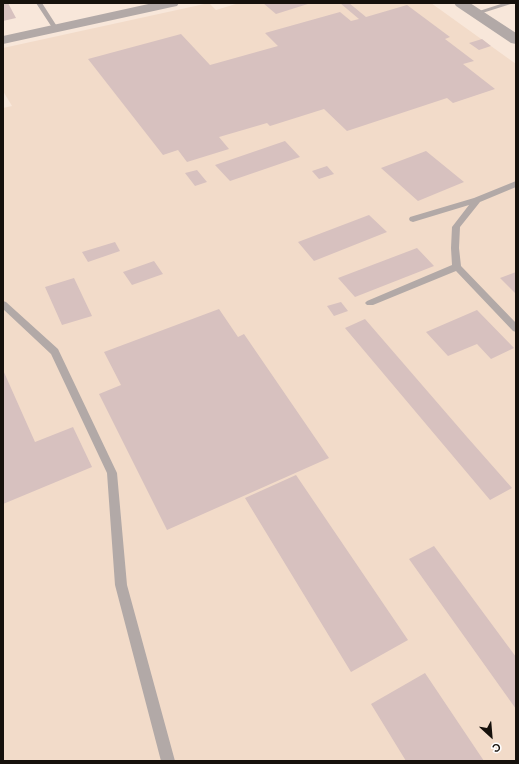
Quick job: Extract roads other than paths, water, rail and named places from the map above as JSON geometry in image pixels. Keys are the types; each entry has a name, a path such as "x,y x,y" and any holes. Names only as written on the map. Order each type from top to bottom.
{"street":[{"path":"3,40 172,3"},
{"path":"461,3 516,40"}],"lane":[{"path":"40,3 55,28"},
{"path":"476,13 511,3"},
{"path":"413,219 477,200 516,184"},
{"path":"477,200 456,227 455,248 457,266 516,329"},
{"path":"370,303 457,266"},
{"path":"3,304 55,352 112,472 121,585 168,761"}]}
